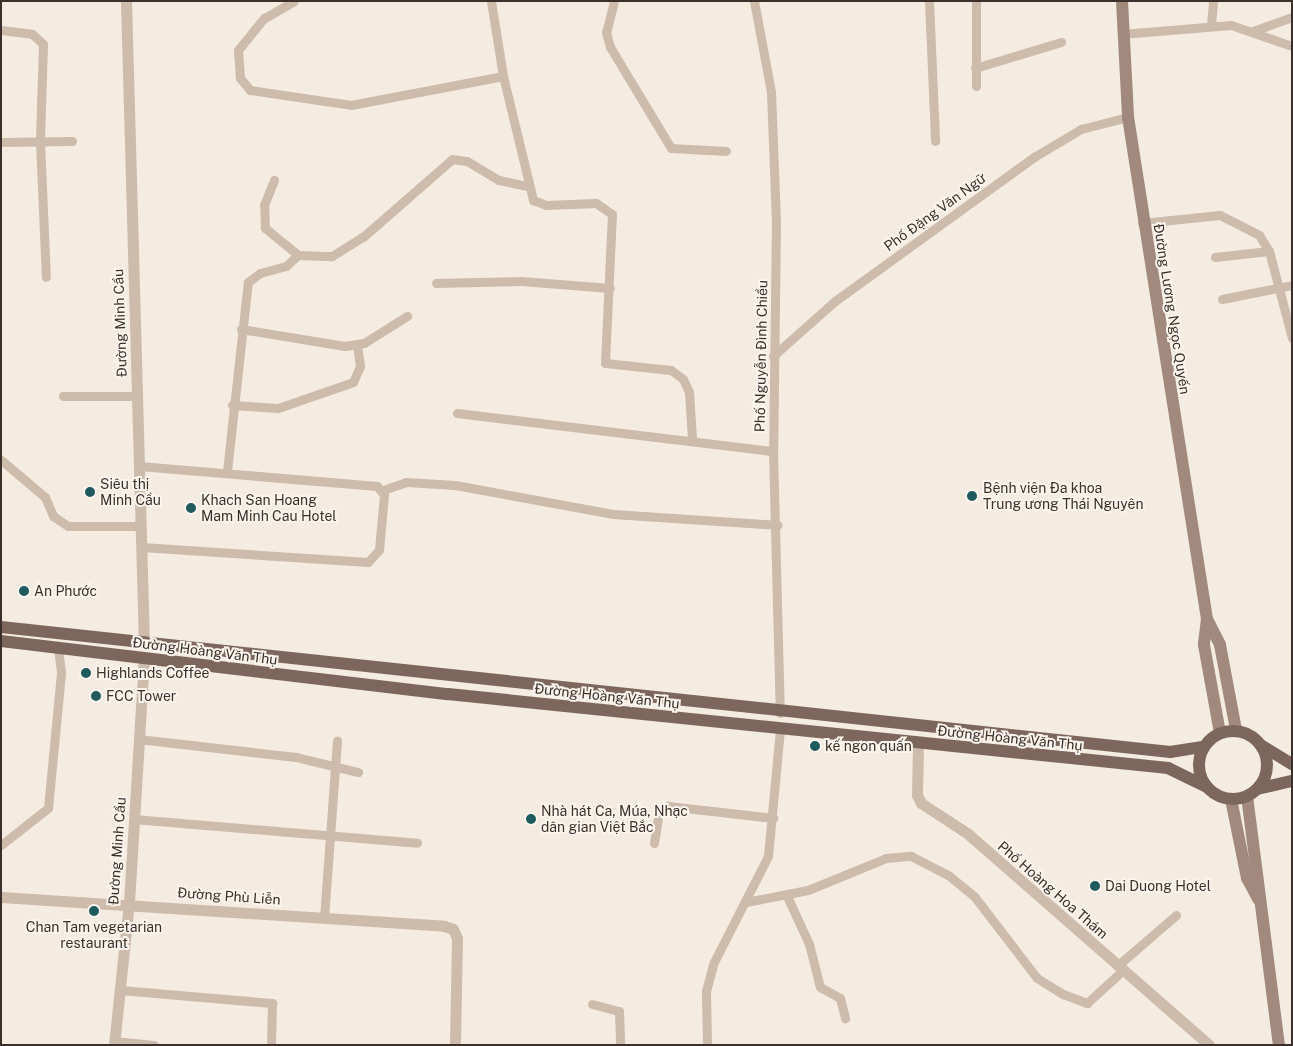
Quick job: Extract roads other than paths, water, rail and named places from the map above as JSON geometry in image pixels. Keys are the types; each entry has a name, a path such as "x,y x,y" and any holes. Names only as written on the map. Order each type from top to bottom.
{"main road":[{"name":"Đường Lương Ngọc Quyến","path":"1122,1 1122,34 1128,117 1142,223 1207,619 1204,645 1220,733"},
{"name":"Đường Lương Ngọc Quyến","path":"1207,619 1220,645 1236,730"},
{"name":"Đường Hoàng Văn Thụ","path":"1,627 780,713 1170,752 1203,747"},
{"name":"Đường Hoàng Văn Thụ","path":"1,641 448,694 918,744 1168,768 1207,787"},
{"path":"144,644 144,659"},
{"path":"448,694 451,677"},
{"path":"780,713 780,729"},
{"path":"1292,764 1236,730 1220,733 1203,747 1198,768 1207,787 1231,799 1292,781"},
{"path":"989,751 990,734"},
{"path":"1261,745 1267,768 1252,793 1261,877 1258,900 1279,1045"},
{"path":"1231,799 1247,878 1258,900"}],"street":[{"name":"Đường Minh Cầu","path":"126,1 144,644"},
{"path":"294,1 264,18 238,50 240,78 250,90 351,105 503,76"},
{"path":"491,1 503,76 527,186 539,204 596,203 608,208 615,222 605,363 671,370 683,379 689,392 692,438"},
{"path":"614,1 606,32 610,47 671,148 726,151"},
{"name":"Phố Nguyễn Đình Chiểu","path":"754,1 771,92 776,221 773,451 778,525 780,713"},
{"path":"928,1 934,141"},
{"path":"976,1 976,86"},
{"path":"1212,25 1213,1"},
{"path":"1253,30 1292,18"},
{"path":"1122,34 1212,25 1253,30 1292,46"},
{"path":"1,30 32,34 43,44 40,142 46,278"},
{"path":"976,68 1061,42"},
{"name":"Phố Đặng Văn Ngữ","path":"773,356 835,301 1034,157 1081,129 1128,117"},
{"path":"1,142 72,141"},
{"path":"274,180 264,205 265,228 298,255 332,256 363,237 452,159 467,162 499,180 527,186"},
{"path":"1142,223 1202,215 1229,216 1259,235 1269,250 1289,319 1292,338"},
{"path":"1215,257 1269,250"},
{"path":"227,472 232,405 248,282 260,273 286,266 298,255"},
{"path":"436,283 521,281 610,288"},
{"path":"1222,299 1292,286"},
{"path":"241,329 357,344 379,335 407,316"},
{"path":"232,405 278,408 353,382 360,366 357,344"},
{"path":"63,396 137,396"},
{"path":"457,413 692,438 773,451"},
{"path":"1,460 45,497 53,516 68,526 141,526"},
{"path":"139,466 227,472 383,490 406,482 455,485 613,514 778,525"},
{"path":"141,548 368,562 379,550 383,490"},
{"path":"1,845 48,808 61,672 58,648"},
{"name":"Đường Minh Cầu","path":"114,1043 129,903 144,659"},
{"path":"708,1045 708,984 714,962 768,856 780,729"},
{"path":"138,739 296,757 334,769 358,772"},
{"path":"324,918 327,837 337,740"},
{"name":"Phố Hoàng Hoa Thám","path":"918,744 916,795 921,804 967,834 1209,1045"},
{"path":"654,843 659,812 668,806 773,818"},
{"path":"134,819 327,837 417,843"},
{"path":"746,902 808,890 886,858 911,856 948,875 974,896 1037,978 1062,994 1087,1003 1119,968 1176,915"},
{"path":"786,894 809,944 820,987 840,998 845,1018"},
{"name":"Đường Phù Liễn","path":"1,897 129,903 453,929 455,1045"},
{"path":"120,990 272,1003 271,1045"},
{"path":"592,1004 619,1011 620,1045"},
{"path":"114,1043 154,1045"}],"place":[{"name":"Siêu thị Minh Cầu","path":"90,492"},
{"name":"Bệnh viện Đa khoa Trung ương Thái Nguyên","path":"972,496"},
{"name":"Khach San Hoang Mam Minh Cau Hotel","path":"191,508"},
{"name":"An Phước","path":"24,591"},
{"name":"Highlands Coffee","path":"86,673"},
{"name":"FCC Tower","path":"96,696"},
{"name":"kế ngon quấn","path":"815,746"},
{"name":"Nhà hát Ca, Múa, Nhạc dân gian Việt Bắc","path":"531,819"},
{"name":"Dai Duong Hotel","path":"1095,886"},
{"name":"Chan Tam vegetarian restaurant","path":"94,911"}]}
